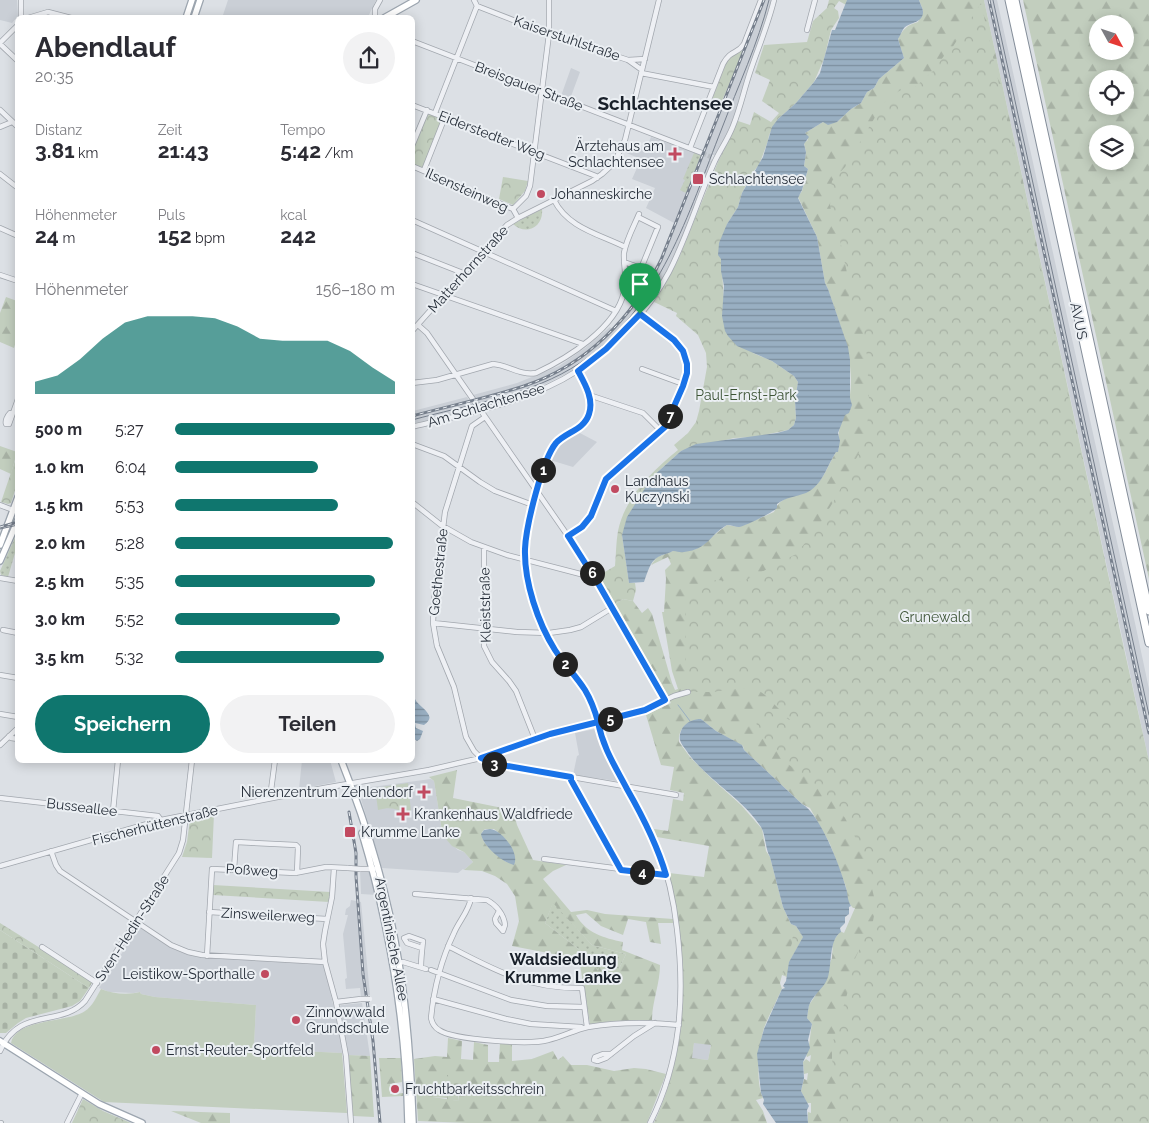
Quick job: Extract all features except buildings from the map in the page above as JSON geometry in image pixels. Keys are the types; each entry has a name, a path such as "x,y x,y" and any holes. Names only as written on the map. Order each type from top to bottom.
{"highway":[{"name":"AVUS","path":"1009,0 1146,606"},
{"name":"AVUS","path":"1015,0 1146,606 1144,620 1149,643"}],"main road":[{"path":"187,15 192,0"},
{"path":"195,15 200,0"},
{"path":"389,15 416,0"},
{"path":"0,545 15,505"},
{"path":"0,561 15,527"},
{"name":"Argentinische Allee","path":"342,763 351,784 375,869 396,963 409,1055 413,1123"},
{"name":"Argentinische Allee","path":"396,963 408,1123"},
{"path":"2,1042 106,1108 142,1123"}],"street":[{"path":"21,0 21,15"},
{"path":"375,15 375,9 380,0"},
{"path":"435,113 478,6 474,0"},
{"path":"513,209 528,193 550,34 549,0"},
{"name":"Matterhornstraße","path":"415,328 502,230 518,218 597,178 617,158 623,146 629,124 659,0"},
{"path":"690,148 726,57 744,44 761,0"},
{"name":"Am Schlachtensee","path":"415,426 480,410 539,390 578,371 606,349 640,314 656,294 668,272 714,158 726,144 774,0"},
{"path":"807,30 815,0"},
{"path":"21,6 26,15"},
{"name":"Kaiserstuhlstraße","path":"478,6 550,34 628,60 645,59"},
{"path":"38,15 48,12 60,15"},
{"path":"15,28 0,44 15,58"},
{"name":"Breisgauer Straße","path":"415,41 702,153"},
{"name":"Kaiserstuhlstraße","path":"628,60 641,72 714,86"},
{"name":"Eiderstedter Weg","path":"415,106 597,178"},
{"path":"0,110 15,124"},
{"path":"415,139 427,110"},
{"path":"424,170 445,117"},
{"path":"0,127 12,122"},
{"name":"Ilsensteinweg","path":"415,168 424,170 513,209 518,218"},
{"path":"0,174 15,186"},
{"path":"554,200 561,212 574,223 625,247"},
{"path":"415,383 437,380 493,364 500,364 528,374 536,373 583,344 602,328 616,311 625,288 624,262 625,247 639,215 658,226 642,266 624,262"},
{"path":"415,221 616,311"},
{"path":"0,228 15,235"},
{"path":"415,254 463,273"},
{"path":"0,275 15,280"},
{"path":"415,285 583,344"},
{"path":"568,536 582,527 591,516 606,479 661,431 667,423 683,384 687,364 683,351 674,340 640,314"},
{"path":"418,325 427,333 568,536 594,576 665,700"},
{"path":"642,369 683,384"},
{"path":"578,371 589,395 591,406 587,419 579,428 565,435 554,445 546,461 526,538 525,559 533,597 546,633 555,650 586,692 598,722 603,744 652,835 663,861 675,915 680,959 681,993 679,1025 669,1074 650,1123"},
{"path":"589,395 643,413 661,431"},
{"path":"12,414 15,406"},
{"name":"Goethestraße","path":"481,758 469,743 463,729 454,687 437,646 433,623 445,512 472,426 485,417"},
{"path":"415,445 438,453 496,492 534,505"},
{"path":"415,504 443,527 484,547 594,576"},
{"path":"0,505 13,510"},
{"name":"Kleiststraße","path":"484,547 484,640 486,651 492,662 510,680 535,739"},
{"path":"0,578 15,580"},
{"path":"433,623 517,632 546,633 570,630 581,626 612,608"},
{"path":"3,630 15,632"},
{"path":"0,674 15,677"},
{"name":"Fischerhüttenstraße","path":"0,866 161,820 270,798 429,770 481,758 535,739 645,710 665,700 688,692"},
{"path":"0,714 15,716"},
{"path":"0,745 15,731"},
{"path":"9,736 15,739"},
{"path":"481,758 496,764 676,795"},
{"path":"114,811 118,763"},
{"name":"Sven-Hedin-Straße","path":"0,1051 2,1042 25,1024 72,1012 85,1001 97,983 179,853 183,840 192,763"},
{"path":"270,798 274,763"},
{"path":"571,777 583,804 621,870"},
{"name":"Busseallee","path":"0,798 158,816 161,820"},
{"path":"234,869 236,842 298,846 297,873"},
{"path":"51,851 60,871 177,948 207,956 326,962"},
{"path":"544,859 666,875"},
{"name":"Poßweg","path":"207,956 212,870 214,868 297,873 320,868 375,869"},
{"path":"334,868 332,894 323,944 346,1056 351,1123"},
{"path":"415,894 487,900 500,911"},
{"path":"471,898 438,972 431,1018 435,1027 443,1032 512,1043 548,1040 588,1027"},
{"name":"Zinsweilerweg","path":"209,912 327,919"},
{"path":"448,946 501,973 518,979 547,986 582,988 588,1027"},
{"path":"42,947 97,983"},
{"path":"422,948 426,969"},
{"path":"396,963 438,972 511,1000 547,1006 584,1007"},
{"path":"336,1002 370,998"},
{"path":"433,999 468,1010 524,1023 588,1027 630,1023 679,1025"},
{"path":"611,1054 640,1031 656,1023"},
{"path":"67,1123 82,1093"}],"shaded area":[{"path":"0,0 17,0 18,15 15,15 15,20 12,23 0,20"},
{"path":"228,0 376,0 369,15 223,15"},
{"path":"762,0 772,0 731,125 716,155 712,155 713,163 679,246 667,271 653,293 617,336 578,368 533,390 481,405 479,403 473,404 475,408 415,423 415,410 467,397 469,400 475,399 473,395 517,383 559,366 610,327 612,329 633,305 648,283 659,260 690,184 674,223 646,208 655,188 632,179 641,159 624,152 628,142 646,149 651,137 701,155 698,165"},
{"path":"984,0 997,0 1135,623 1149,689 1149,761"},
{"path":"571,68 580,72 570,99 561,96"},
{"path":"578,432 597,442 573,467 550,460 559,444"},
{"path":"595,729 604,752 618,778 617,781 573,775 577,756 579,755 575,733"},
{"path":"302,763 331,763 336,782 299,789"},
{"name":"Krankenhaus Waldfriede","path":"431,779 434,781 442,831 445,838 458,850 464,852 473,862 458,873 382,868 361,799 361,791 364,788"},
{"path":"360,870 370,872 377,895 361,894"},
{"path":"351,900 361,902 370,995 361,997 360,988 346,989 345,979 347,978 343,934 348,915 345,915 346,909 350,906"},
{"path":"139,927 175,949 197,957 324,964 340,1035 342,1053 260,1049 254,1046 256,1005 155,997 141,994 140,992 109,992 99,988"},
{"path":"362,1003 370,1056 348,1055 339,1007 341,1005"},
{"path":"694,1042 711,1045 708,1060 692,1058"}],"green space":[{"name":"Paul-Ernst-Park","path":"829,0 847,0 846,5 839,1 834,8 838,11 839,18 831,30 824,59 814,82 796,103 778,119 769,135 759,165 753,172 742,193 738,207 727,224 721,259 724,299 753,353 772,361 794,376 798,382 794,425 788,430 755,437 734,438 681,451 652,477 622,535 629,583 635,583 636,590 633,601 623,599 614,605 598,576 615,566 618,531 633,496 649,476 678,450 674,445 688,433 696,422 707,367 706,353 698,335 676,316 677,313 652,301 668,279 679,258 718,162 738,121 750,125 754,112 771,122 779,113 762,101 770,80 755,73 764,45 807,42 813,21 827,8"},
{"name":"Grunewald","path":"919,0 984,0 1118,620 1149,1123 808,1123 808,1112 811,1113 811,1103 807,1103 801,1091 804,1079 807,1080 808,1073 804,1074 803,1062 806,1059 810,1062 811,1055 807,1057 806,1054 812,1024 807,1018 809,1005 832,958 833,942 840,931 844,933 855,908 848,902 846,887 830,844 810,808 802,804 744,750 743,746 716,731 701,719 688,723 682,729 679,742 690,757 741,805 762,829 766,851 770,857 783,907 791,924 796,926 803,937 789,962 787,977 782,975 780,983 782,989 762,1035 758,1073 763,1098 756,1100 763,1111 767,1123 654,1123 666,1093 675,1062 683,1000 683,968 680,937 669,873 704,877 709,846 657,837 654,829 668,831 673,799 683,801 684,793 670,790 674,767 661,765 646,715 671,703 614,605 623,599 633,601 642,613 648,608 652,614 672,683 675,690 678,689 672,671 662,612 664,612 665,570 671,564 668,557 651,565 657,557 673,551 681,552 696,549 727,525 739,527 774,512 777,505 782,501 804,493 815,486 838,451 840,427 850,395 850,367 845,341 825,283 817,237 798,197 802,191 808,169 804,166 806,152 804,143 808,140 805,133 823,122 837,122 851,109 861,103 867,92 874,88 879,79 904,58 898,39 906,28 918,22 923,10","holes":["694,1043 711,1045 708,1060 692,1058"]},
{"path":"1023,0 1149,0 1149,579"},
{"name":"Grunewald","path":"981,3 1149,761 1149,1123 834,1123 838,1096 832,1059 832,1045 848,991 853,963 873,921 876,905 863,852 845,818 833,801 819,787 784,761 770,738 765,739 759,732 757,720 761,707 790,720 765,695 758,690 739,688 714,692 688,692 685,667 685,605 687,595 699,583 717,580 742,582 796,554 818,527 835,499 858,455 867,429 869,399 867,356 861,321 850,303 847,273 830,206 832,181 845,167 883,104 901,90 908,91 914,88 933,71 949,49 952,48"},
{"path":"744,50 718,110 709,107 727,61 732,55"},
{"path":"427,113 442,118 423,168 415,165 415,142"},
{"path":"694,153 701,155 686,193 680,190"},
{"path":"503,177 528,181 525,191 513,205 499,199"},
{"path":"542,209 540,221 533,228 518,228 513,224"},
{"path":"6,297 15,300 14,348 0,342 0,313"},
{"path":"0,446 15,451 11,474 0,469"},
{"path":"15,461 15,490 11,503 1,502"},
{"path":"15,537 15,553 8,577 1,575 0,571"},
{"path":"457,770 453,798 513,810 517,825 533,860 566,865 553,871 543,879 571,912 587,910 605,914 673,919 673,923 658,923 661,944 650,942 646,922 628,919 623,935 601,926 586,913 576,915 585,926 596,934 623,942 622,950 660,965 652,1020 590,1024 579,959 512,946 519,921 515,896 507,884 495,876 482,871 464,870 473,862 464,852 452,846 445,838 442,831 434,781 429,777","holes":["485,829 494,829 508,843 506,862 486,845 482,837 482,832","553,903 592,945 626,954 619,969 602,960 598,971 586,955 545,923"]},
{"path":"408,783 411,811 392,808 378,810 375,788"},
{"path":"214,814 212,858 182,857 187,842 190,819"},
{"path":"213,885 330,892 329,902 213,895"},
{"path":"553,902 592,945 626,954 619,969 598,972 586,955 545,923"},
{"path":"0,923 93,981 89,988 0,930"},
{"path":"0,930 89,988 80,1001 72,1006 26,1018 6,1033 0,1033"},
{"path":"798,931 803,937 789,962 787,976 782,974 793,934"},
{"name":"Ernst-Reuter-Sportfeld","path":"101,989 120,994 140,992 141,994 155,997 256,1005 254,1046 260,1047 260,1049 342,1053 347,1113 104,1102 11,1043 15,1035 22,1029 44,1022 67,1018 85,1011 92,1004"},
{"path":"448,1038 462,1041 461,1059 473,1060 474,1042 488,1045 488,1062 499,1062 500,1043 512,1044 512,1061 532,1059 553,1051 558,1060 563,1056 571,1065 587,1065 614,1071 634,1068 646,1069 666,1074 647,1123 467,1123 418,1121 414,1059 435,1056 447,1057","holes":["433,1075 454,1075 459,1101 433,1097"]},
{"path":"348,1055 370,1056 374,1117 353,1116"},
{"path":"379,1058 401,1058 402,1082 390,1084 390,1094 403,1093 403,1096 382,1097"},
{"path":"460,1073 461,1085 457,1085 459,1101 447,1100 447,1075 454,1075"},
{"path":"433,1075 447,1075 447,1098 433,1097"},
{"path":"83,1099 103,1111 131,1123 72,1123"},
{"path":"171,1111 230,1113 230,1123 201,1123"}],"water":[{"name":"Schlachtensee","path":"847,0 919,0 923,12 919,20 904,28 898,39 904,58 879,79 874,88 867,92 861,103 851,109 837,122 828,125 823,122 805,133 809,137 804,144 806,152 804,166 808,169 798,198 817,237 825,283 848,347 850,360 850,398 852,405 849,413 845,415 838,433 840,441 838,452 836,452 820,481 812,490 787,498 777,504 775,510 747,524 739,527 727,525 699,548 682,552 673,551 660,556 651,565 644,582 629,583 622,535 627,517 652,477 681,451 696,444 777,433 788,430 794,425 798,382 794,376 772,361 737,346 725,331 722,316 724,286 721,259 718,255 719,243 727,224 738,207 742,193 763,157 772,127 796,103 820,73 832,30 835,30"},
{"path":"415,699 429,715 428,721 424,725 415,723"},
{"path":"696,719 701,719 716,731 742,745 744,750 816,818 834,854 847,890 851,906 849,907 849,914 845,917 845,923 840,928 841,932 834,940 827,981 812,999 808,1008 807,1018 812,1024 808,1040 810,1048 803,1062 804,1078 801,1091 809,1106 807,1110 808,1123 776,1123 763,1104 757,1054 764,1029 782,989 785,988 783,986 786,981 789,962 803,937 796,926 791,924 783,907 761,827 744,807 694,761 681,743 680,735 684,726"},
{"path":"415,723 416,728 423,731 420,739 417,741 415,740"},
{"path":"490,829 500,833 509,843 514,854 514,865 499,857 482,839 481,834 484,830"}],"waterway":[{"path":"678,705 690,721"}],"tunnel":[{"path":"702,153 711,157"}],"tram line":[{"path":"415,419 499,398 561,374 580,363 608,341 632,315 652,287 669,257 683,226 754,49 769,0"},
{"path":"993,0 1149,715"},
{"path":"0,529 15,526"}],"railway":[{"path":"415,415 524,386 547,377 568,366 587,352 622,320 661,260 764,0"},
{"path":"989,0 1149,733"},
{"path":"0,527 15,523"},
{"path":"349,812 356,853 363,974 373,1041 380,1123"}],"place":[{"name":"Ärztehaus am Schlachtensee","path":"675,154"},
{"name":"Schlachtensee","path":"698,179"},
{"name":"Johanneskirche","path":"541,194"},
{"name":"Landhaus Kuczynski","path":"615,489"},
{"name":"Nierenzentrum Zehlendorf","path":"424,792"},
{"name":"Krankenhaus Waldfriede","path":"403,814"},
{"name":"Krumme Lanke","path":"350,832"},
{"name":"Leistikow-Sporthalle","path":"265,974"},
{"name":"Zinnowwald Grundschule","path":"296,1020"},
{"name":"Ernst-Reuter-Sportfeld","path":"156,1050"},
{"name":"Fruchtbarkeitsschrein","path":"395,1089"}],"district":[{"name":"Schlachtensee","path":"665,103"},
{"name":"Waldsiedlung Krumme Lanke","path":"563,968"}],"route":[{"path":"640,314 606,349 578,371 591,400 590,413 584,424 565,435 554,445 544,467 526,538 525,559 528,578 539,617 555,650 586,692 593,705 598,722 550,734 481,758 496,764 571,777 583,804 621,870 666,875 663,861 652,835 603,744 598,722 645,710 665,700 599,585 568,536 588,521 606,479 665,427 683,386 687,373 687,364 680,345 640,314"}]}
